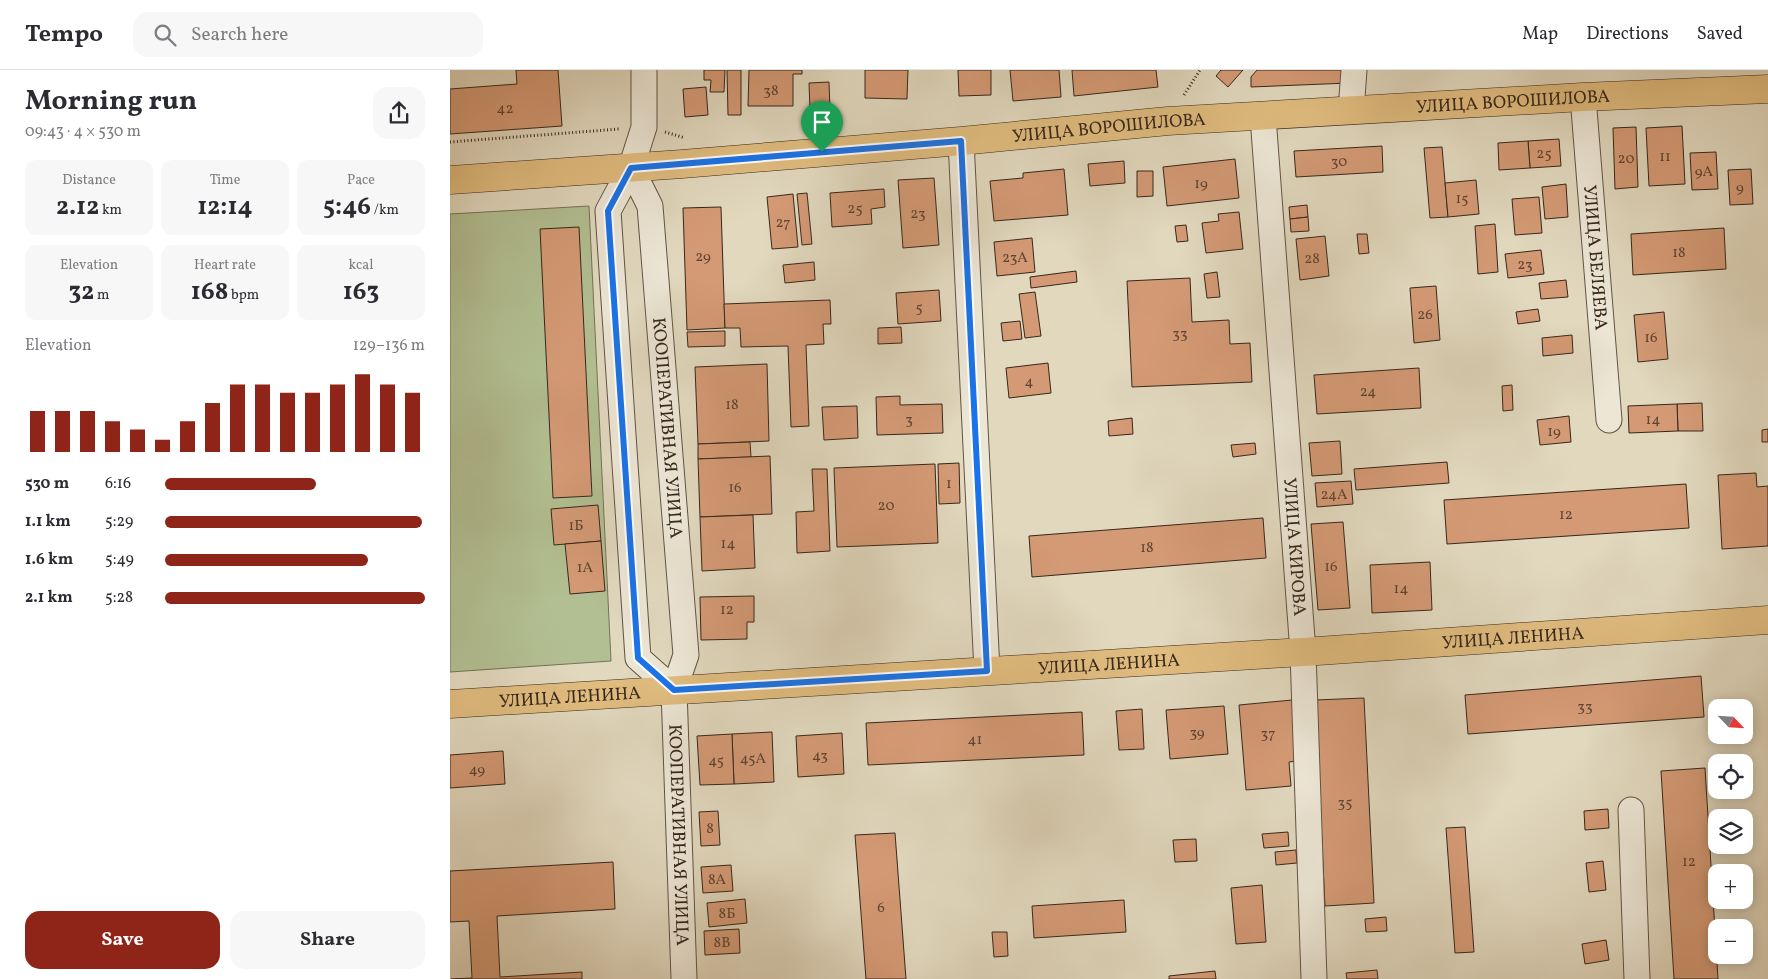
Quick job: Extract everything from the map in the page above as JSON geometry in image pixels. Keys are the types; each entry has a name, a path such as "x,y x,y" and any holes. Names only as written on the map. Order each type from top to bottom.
{"main road":[{"name":"УЛИЦА ВОРОШИЛОВА","path":"450,180 631,168 961,141 1168,121 1584,97 1768,89"},
{"name":"УЛИЦА ЛЕНИНА","path":"450,704 1303,652 1768,620"}],"street":[{"path":"644,70 644,127 631,168 608,211 638,658 674,690"},
{"path":"1351,111 1354,70"},
{"name":"УЛИЦА БЕЛЯЕВА","path":"1584,97 1609,420"},
{"name":"УЛИЦА КИРОВА","path":"1263,116 1303,652 1314,979"},
{"path":"961,141 987,671"},
{"name":"КООПЕРАТИВНАЯ УЛИЦА","path":"631,168 650,206 686,655 674,690 684,979"},
{"path":"1630,810 1637,979"}],"green space":[{"path":"589,206 611,661 450,672 450,214"}],"building":[{"path":"516,70 558,70 562,126 450,134 450,89 517,84"},
{"path":"704,70 725,70 724,92 710,92 711,80 704,80"},
{"path":"727,70 741,70 741,115 728,115"},
{"path":"749,70 802,70 802,74 793,74 793,106 748,106"},
{"path":"865,70 908,70 907,99 865,98"},
{"path":"958,70 991,70 991,95 959,96"},
{"path":"1010,70 1059,70 1061,97 1013,101"},
{"path":"1072,70 1156,70 1158,87 1074,96"},
{"path":"1221,70 1243,70 1228,87 1216,76"},
{"path":"1257,70 1350,70 1349,83 1251,87 1251,77"},
{"path":"829,82 830,110 810,110 809,83"},
{"path":"706,87 708,115 685,117 683,89"},
{"path":"1682,126 1685,184 1649,186 1646,128"},
{"path":"1636,127 1638,187 1615,189 1613,128"},
{"path":"1559,139 1561,166 1530,168 1528,141"},
{"path":"1528,141 1530,168 1499,170 1498,143"},
{"path":"1382,146 1383,172 1296,177 1294,151"},
{"path":"1442,147 1448,217 1430,218 1424,148"},
{"path":"1716,152 1718,189 1692,190 1690,153"},
{"path":"1235,159 1239,198 1167,206 1163,167"},
{"path":"1124,161 1125,183 1090,186 1088,164"},
{"path":"1064,169 1068,215 994,221 990,181 1023,178 1023,173"},
{"path":"1751,169 1753,204 1730,205 1728,170"},
{"path":"1137,171 1153,171 1153,196 1137,197"},
{"path":"934,178 939,245 903,248 898,180"},
{"path":"1476,180 1479,214 1448,217 1445,183"},
{"path":"1566,184 1568,217 1545,219 1542,187"},
{"path":"884,189 885,207 871,209 872,224 832,227 830,193"},
{"path":"807,193 812,244 802,245 797,194"},
{"path":"793,194 798,247 772,249 767,197"},
{"path":"1539,197 1542,233 1515,235 1512,199"},
{"path":"1307,205 1308,217 1290,219 1289,207"},
{"path":"721,207 725,328 687,330 683,208"},
{"path":"1239,212 1243,249 1206,253 1202,223 1219,221 1218,214"},
{"path":"1308,217 1309,231 1291,232 1290,219"},
{"path":"1495,224 1498,272 1478,274 1475,226"},
{"path":"1186,225 1188,241 1177,242 1175,226"},
{"path":"579,227 592,496 553,498 540,229"},
{"path":"1724,228 1726,269 1633,275 1631,234"},
{"path":"1357,234 1367,234 1369,253 1359,254"},
{"path":"1325,236 1329,276 1300,280 1296,239"},
{"path":"1032,238 1035,272 997,276 994,242"},
{"path":"1541,250 1544,274 1508,278 1505,254"},
{"path":"814,262 815,280 785,283 783,265"},
{"path":"1076,271 1077,282 1031,288 1030,277"},
{"path":"1217,272 1220,297 1207,298 1204,274"},
{"path":"1190,278 1192,322 1229,320 1230,344 1250,343 1252,382 1132,387 1127,281"},
{"path":"1566,280 1568,297 1541,299 1539,283"},
{"path":"1436,286 1440,340 1414,343 1410,288"},
{"path":"939,290 941,321 898,324 896,293"},
{"path":"1035,292 1041,336 1025,338 1019,294"},
{"path":"830,300 831,324 823,324 824,344 806,345 809,426 791,427 788,346 741,347 740,328 725,328 724,304"},
{"path":"1538,309 1540,321 1518,324 1516,312"},
{"path":"1664,312 1668,359 1638,362 1634,315"},
{"path":"1020,321 1022,339 1003,341 1001,323"},
{"path":"901,327 902,343 878,344 878,328"},
{"path":"725,331 725,346 688,347 687,332"},
{"path":"1572,335 1573,353 1543,356 1542,338"},
{"path":"1048,363 1051,393 1009,398 1006,368"},
{"path":"767,364 769,441 698,444 695,367"},
{"path":"1419,368 1421,408 1317,414 1314,375"},
{"path":"1512,385 1513,410 1503,411 1502,386"},
{"path":"900,396 900,405 942,404 943,433 877,435 876,397"},
{"path":"1702,403 1703,431 1678,431 1677,404"},
{"path":"1677,404 1678,431 1629,433 1628,406"},
{"path":"857,406 858,438 824,440 822,407"},
{"path":"1569,416 1571,442 1540,445 1537,420"},
{"path":"1132,418 1133,434 1109,436 1108,421"},
{"path":"1768,429 1768,442 1762,442 1762,430"},
{"path":"1340,441 1342,474 1312,476 1309,443"},
{"path":"750,442 751,457 698,459 698,444"},
{"path":"1255,443 1256,454 1233,457 1231,445"},
{"path":"770,456 772,514 700,517 698,459"},
{"path":"1447,462 1449,483 1356,490 1354,469"},
{"path":"959,463 960,503 939,504 938,464"},
{"path":"935,464 938,543 837,547 834,468"},
{"path":"812,469 827,469 830,551 797,553 796,512 814,511"},
{"path":"1756,473 1757,487 1768,486 1768,546 1722,549 1718,475"},
{"path":"1351,481 1353,504 1317,507 1315,483"},
{"path":"1686,484 1689,528 1447,544 1444,500"},
{"path":"598,505 601,541 554,545 551,509"},
{"path":"753,515 755,568 702,571 700,517"},
{"path":"1263,518 1266,558 1032,577 1029,536"},
{"path":"1343,522 1350,608 1318,610 1311,524"},
{"path":"601,541 605,591 570,594 565,544"},
{"path":"1430,562 1432,610 1372,613 1370,565"},
{"path":"754,596 754,622 747,622 747,639 701,640 700,597"},
{"path":"1701,676 1704,717 1468,734 1465,695"},
{"path":"1364,698 1374,903 1325,906 1315,700"},
{"path":"1292,700 1297,761 1289,762 1291,786 1246,790 1239,705"},
{"path":"1224,706 1228,754 1170,759 1166,710"},
{"path":"1142,709 1144,749 1119,750 1116,711"},
{"path":"1082,712 1084,755 868,765 866,723"},
{"path":"772,732 774,782 734,784 732,734"},
{"path":"842,733 844,774 798,777 796,736"},
{"path":"732,734 734,784 700,785 697,736"},
{"path":"503,751 505,784 450,788 450,755"},
{"path":"1705,768 1708,854 1710,854 1711,864 1708,864 1708,909 1714,909 1714,919 1708,919 1708,964 1717,964 1718,979 1674,979 1661,771"},
{"path":"1608,809 1609,828 1585,830 1584,811"},
{"path":"718,811 720,845 701,846 699,812"},
{"path":"1465,827 1474,952 1455,953 1446,828"},
{"path":"1288,832 1289,846 1264,848 1262,834"},
{"path":"895,833 906,979 866,979 855,835"},
{"path":"1196,839 1197,861 1175,862 1173,840"},
{"path":"1296,850 1297,863 1276,865 1275,852"},
{"path":"1603,861 1606,890 1589,892 1586,863"},
{"path":"613,862 615,909 497,916 500,977 582,972 582,979 451,979 472,978 469,921 450,922 450,871"},
{"path":"731,865 733,891 703,893 701,867"},
{"path":"1262,885 1266,942 1236,944 1231,888"},
{"path":"745,899 747,923 709,927 707,903"},
{"path":"1124,900 1126,932 1034,938 1032,906"},
{"path":"1386,917 1387,931 1366,932 1365,919"},
{"path":"739,929 740,953 705,955 704,931"},
{"path":"992,932 1007,932 1008,956 994,957"},
{"path":"1606,940 1609,960 1585,964 1582,944"},
{"path":"1377,970 1378,979 1347,979 1346,973"},
{"path":"1215,971 1216,979 1169,979 1169,976"}],"route":[{"path":"961,141 987,671 674,690 638,658 608,211 631,168 822,152 961,141"}]}
